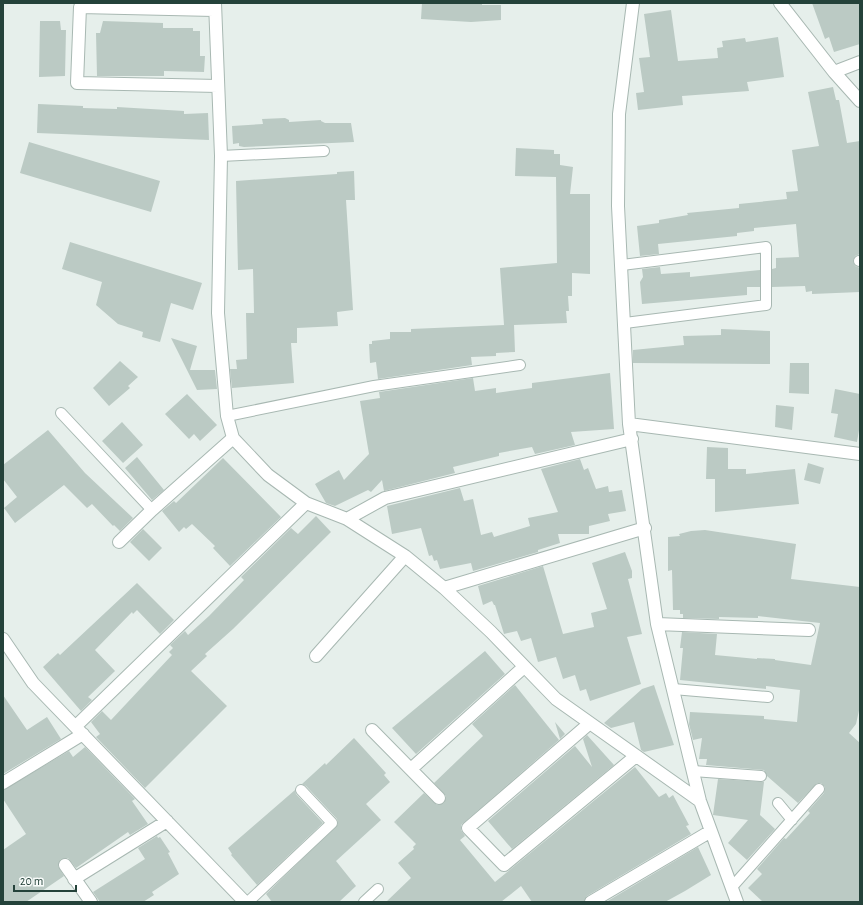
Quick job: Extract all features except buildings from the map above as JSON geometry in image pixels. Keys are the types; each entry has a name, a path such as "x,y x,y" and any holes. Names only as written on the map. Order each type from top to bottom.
{"street":[{"path":"633,3 619,114 618,206 629,424 645,528 657,624 700,801 737,902"},
{"path":"780,3 834,72 860,101"},
{"path":"218,86 77,83 80,7 215,7 221,156 218,313 227,416 233,438 268,475 306,503 347,519 405,556 444,588 491,632 556,699 700,801"},
{"path":"834,72 860,62"},
{"path":"629,424 860,454"},
{"path":"119,542 152,510 233,438"},
{"path":"347,519 385,498 632,439"},
{"path":"3,783 80,730 306,503"},
{"path":"444,588 645,528"},
{"path":"316,656 405,556"},
{"path":"657,624 809,630"},
{"path":"3,638 33,683 247,902"},
{"path":"411,769 524,666"},
{"path":"590,723 468,828 504,865 636,756"},
{"path":"372,730 439,798"},
{"path":"74,879 167,821"},
{"path":"591,902 711,831"},
{"path":"65,865 91,902"}],"lane":[{"path":"221,156 324,151"},
{"path":"622,265 766,247 766,305 625,323"},
{"path":"227,416 374,386 520,365"},
{"path":"62,413 152,510"},
{"path":"673,689 768,697"},
{"path":"692,771 761,776"},
{"path":"732,887 819,789"},
{"path":"247,902 332,823 301,790"},
{"path":"778,803 792,820"},
{"path":"364,902 378,889"}]}
